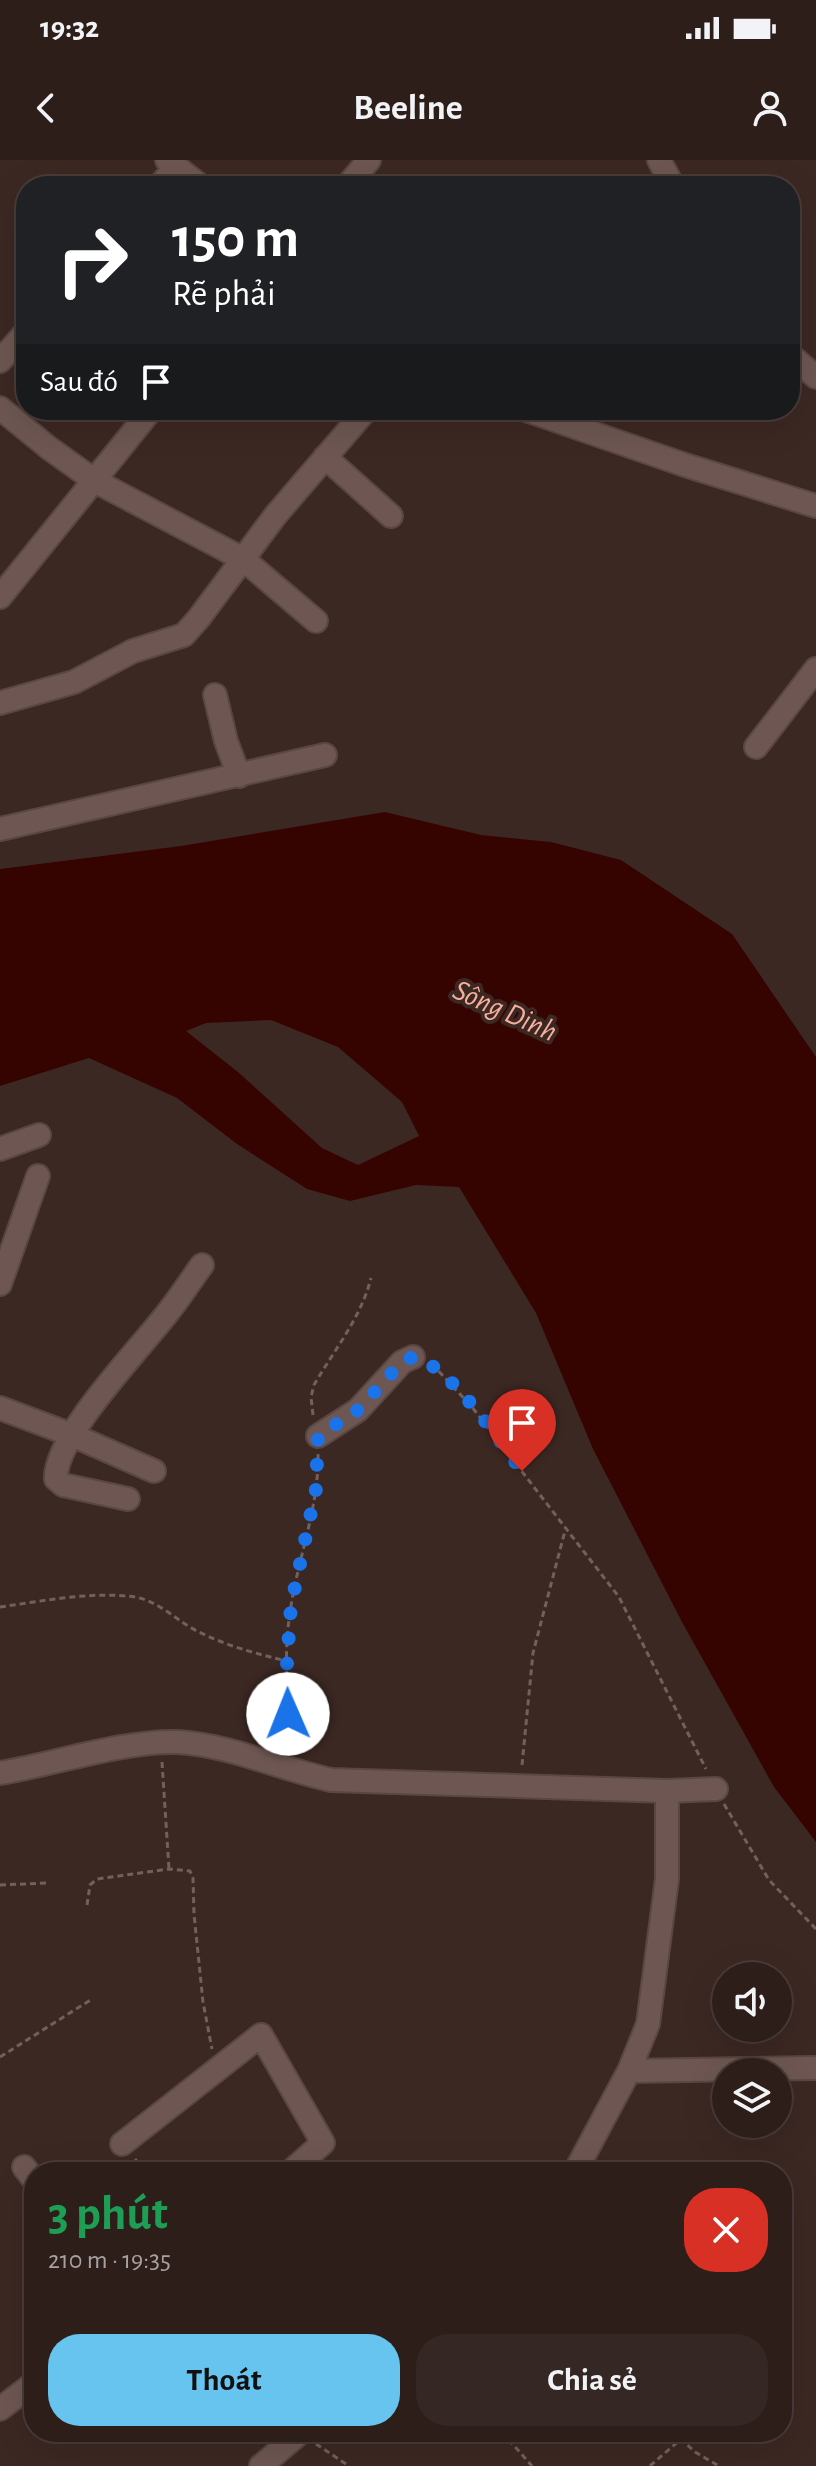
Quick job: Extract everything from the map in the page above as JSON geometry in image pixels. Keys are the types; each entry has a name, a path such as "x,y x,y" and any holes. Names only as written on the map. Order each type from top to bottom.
{"street":[{"path":"355,176 369,160"},
{"path":"800,363 816,377"},
{"path":"0,408 95,481 243,559 316,621"},
{"path":"0,597 143,420"},
{"path":"0,703 74,682 133,651 177,639 199,618 243,559 357,420"},
{"path":"555,420 685,465 815,501"},
{"path":"325,457 391,516"},
{"path":"756,747 816,669"},
{"path":"215,695 226,741 239,776"},
{"path":"0,829 325,755"},
{"path":"0,1149 39,1135"},
{"path":"0,1284 38,1176"},
{"path":"128,1499 58,1482 55,1475 57,1465 72,1435 202,1265"},
{"path":"318,1436 358,1410 402,1362 413,1357"},
{"path":"0,1408 154,1471"},
{"path":"0,1773 160,1743 215,1747 331,1780 667,1791 716,1789"},
{"path":"580,2162 629,2071 648,2024 667,1879 667,1791"},
{"path":"122,2144 261,2035 323,2143 301,2162"},
{"path":"629,2071 816,2068"},
{"path":"0,2409 24,2391"},
{"path":"261,2466 290,2442"}],"path":[{"path":"293,1771 287,1661 291,1606 316,1489 318,1436 311,1407 314,1385 365,1301 371,1278"},
{"path":"413,1357 432,1364 448,1379 619,1597 757,1864 816,1929"},
{"path":"520,1785 533,1653 566,1527"},
{"path":"0,1607 51,1600 134,1597 153,1604 198,1631 251,1652 287,1661"},
{"path":"160,1743 169,1869"},
{"path":"87,1905 90,1885 97,1879 169,1869 190,1871 203,2002 215,2069"},
{"path":"0,1885 47,1883"},
{"path":"0,2057 92,1999"},
{"path":"314,2442 349,2466"},
{"path":"511,2442 532,2466"},
{"path":"650,2466 678,2442"},
{"path":"684,2442 719,2466"}],"water":[{"name":"Sông Dinh","path":"385,812 481,835 551,842 621,860 732,934 816,1057 816,1842 774,1787 682,1622 593,1449 536,1313 459,1187 416,1185 350,1201 307,1189 237,1144 177,1098 89,1058 0,1086 0,869 181,846","holes":["271,1020 338,1047 402,1102 419,1136 358,1165 322,1148 238,1072 186,1031 206,1023"]}],"route":[{"path":"288,1714 287,1661 291,1606 316,1489 318,1436 358,1410 402,1362 413,1357 426,1360 448,1379 522,1471"}]}
